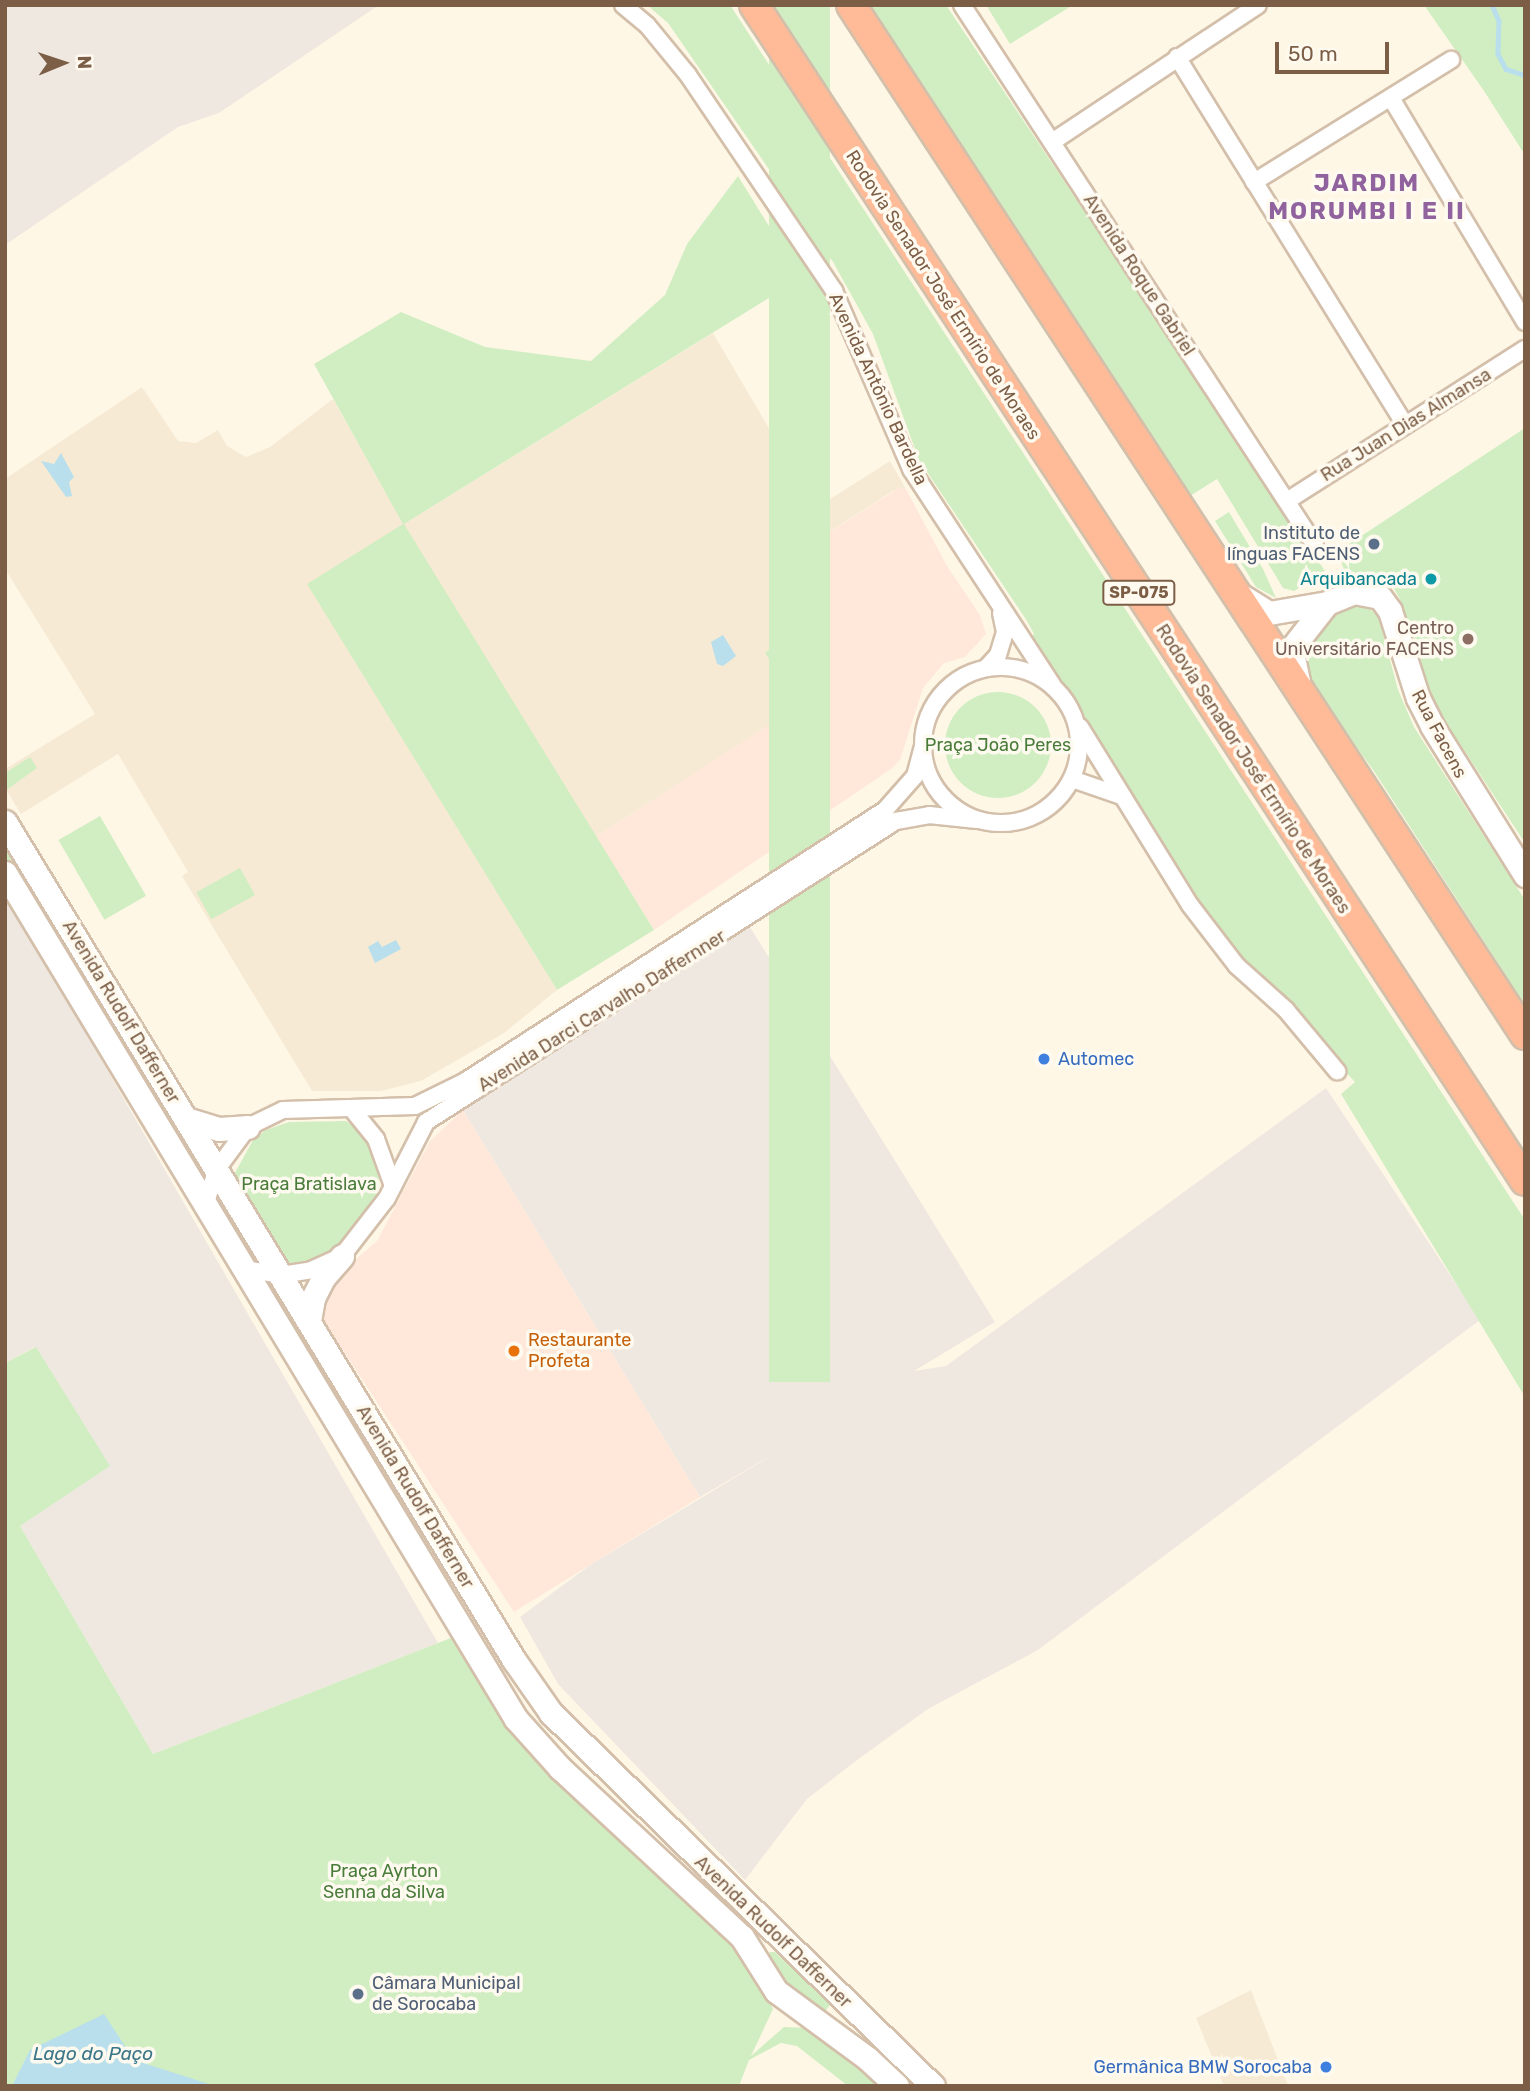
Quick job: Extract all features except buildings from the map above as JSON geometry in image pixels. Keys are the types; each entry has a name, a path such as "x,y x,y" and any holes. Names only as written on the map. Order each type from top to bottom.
{"highway":[{"name":"Rodovia Senador José Ermírio de Moraes","path":"754,5 1525,1181"},
{"path":"851,5 1310,714 1525,1035"}],"main road":[{"name":"Rua Facens","path":"1220,573 1263,611 1326,603 1354,592 1368,592 1380,597 1390,611 1418,698 1525,875"},
{"path":"1310,714 1292,666 1291,649 1326,603"},
{"name":"Avenida Rudolf Dafferner","path":"5,822 514,1660 551,1713 933,2086"},
{"name":"Avenida Rudolf Dafferner","path":"5,873 204,1208 244,1269 516,1719 560,1768 742,1937 776,1990 867,2057 897,2086"},
{"path":"186,1119 219,1129 248,1127"},
{"path":"309,1321 323,1278 342,1256"},
{"path":"761,1969 759,1945 784,1942"},
{"path":"812,2018 829,2017 843,1999"}],"street":[{"name":"Avenida Antônio Bardella","path":"622,5 646,25 688,75 834,291 911,469 1001,611 1053,685"},
{"name":"Avenida Roque Gabriel","path":"961,5 1315,545"},
{"path":"1052,142 1258,5"},
{"path":"1177,57 1405,425"},
{"path":"1254,181 1451,60"},
{"path":"1391,98 1525,322"},
{"name":"Rua Juan Dias Almansa","path":"1287,501 1525,349"},
{"path":"1001,611 1005,632 998,655 987,667 948,687 926,724 923,746 927,770 938,792 955,809 977,820 1021,821 1060,798 1072,779 1079,738 1074,717"},
{"path":"987,667 1033,673 1053,685 1190,905 1237,966 1286,1010 1337,1071"},
{"name":"Avenida Darci Carvalho Daffernner","path":"342,1256 393,1186 426,1122 726,924 885,810 915,776 923,746"},
{"path":"1072,779 1121,796"},
{"name":"Avenida Darci Carvalho Daffernner","path":"204,1208 217,1169 248,1127 283,1110 415,1106 464,1082 896,821 929,815 977,820"},
{"path":"351,1108 376,1139 393,1186"},
{"path":"244,1269 281,1275 311,1270 342,1256"}],"shaded area":[{"path":"5,5 379,5 219,113 178,127 5,245"},
{"path":"713,333 816,508 890,461 906,489 893,491 790,557 786,567 784,588 827,688 596,837 403,525 308,584 557,990 504,1033 421,1081 381,1091 312,1091 182,876 188,872 118,754 21,814 5,788 5,769 95,714 5,569 5,479 142,387 178,441 196,443 218,430 227,446 246,457 270,447 333,399 404,524"},
{"path":"899,488 906,489 947,566 980,615 986,634 965,657 944,663 923,688 900,760 891,769 654,930 596,837 826,688 768,601 784,588 790,557"},
{"path":"5,893 438,1643 153,1754 20,1526 35,1347 5,1363"},
{"path":"750,927 995,1322 914,1371 946,1366 1326,1088 1480,1320 1038,1650 928,1709 857,1760 807,1799 745,1880 558,1684 520,1617 590,1565 782,1449 700,1497 463,1110"},
{"path":"463,1110 700,1497 514,1612 320,1315 343,1270 377,1241 430,1141"},
{"path":"1251,1990 1288,2086 1224,2086 1196,2018"}],"green space":[{"path":"647,5 730,5 1525,1220 1525,1397 1341,1094 1355,1082 1242,962 1192,899 1028,640 1034,634 1027,621 919,460 873,334 833,262 668,23"},
{"path":"769,5 830,5 830,1382 769,1382"},
{"path":"868,5 946,5 1325,571 1294,591 1283,588 1217,479 1190,496"},
{"path":"986,5 1073,5 1010,44"},
{"path":"1424,5 1525,5 1525,155 1484,91"},
{"path":"738,176 801,278 404,524 654,930 557,990 307,584 403,524 314,364 401,312 485,347 591,361 665,295 687,244"},
{"name":"Centro Universitário FACENS","path":"1525,428 1525,843 1443,718 1420,670 1400,599 1388,579 1373,572 1346,574 1337,552"},
{"path":"1229,512 1263,569 1276,598 1256,587 1215,521"},
{"path":"1349,603 1367,606 1379,618 1398,690 1414,727 1525,900 1525,1005 1374,771 1305,677 1302,651 1319,622"},
{"path":"785,641 807,679 787,691 765,652"},
{"name":"Praça João Peres","path":"998,692 1018,696 1036,707 1047,725 1051,745 1047,765 1036,783 1018,794 998,798 978,794 960,783 949,765 945,745 949,725 960,707 978,696"},
{"path":"30,757 37,768 5,791 5,773"},
{"path":"100,816 146,896 104,920 58,840"},
{"path":"5,836 198,1162 192,1168 5,863"},
{"path":"240,868 255,895 211,919 196,892"},
{"name":"Praça Bratislava","path":"346,1121 369,1138 380,1168 377,1194 343,1242 321,1259 285,1269 231,1180 253,1140 266,1130 289,1122"},
{"name":"Praça Ayrton Senna da Silva","path":"36,1347 110,1466 20,1526 153,1754 456,1636 545,1759 754,1968 773,2009 751,2056 784,2027 809,2028 826,2037 882,2086 848,2086 797,2046 781,2043 749,2060 739,2086 5,2086 5,1363"},
{"path":"770,1952 775,1952 830,2005 824,2013 786,1989 767,1962"}],"water":[{"path":"61,453 74,477 69,482 72,496 66,497 41,461 54,464"},
{"path":"723,635 736,656 723,666 717,664 711,642"},
{"path":"396,940 401,949 375,963 368,947 378,941 382,947"},
{"name":"Lago do Paço","path":"104,2014 134,2060 215,2086 12,2086 30,2050"}],"waterway":[{"path":"1492,5 1499,21 1498,54 1506,69 1525,75"}],"place":[{"name":"Instituto de línguas FACENS","path":"1374,544"},
{"name":"Arquibancada","path":"1431,579"},
{"name":"Centro Universitário FACENS","path":"1468,639"},
{"name":"Automec","path":"1044,1059"},
{"name":"Restaurante Profeta","path":"514,1351"},
{"name":"Câmara Municipal de Sorocaba","path":"358,1994"},
{"name":"Germânica BMW Sorocaba","path":"1326,2067"}],"district":[{"name":"JARDIM MORUMBI I E II","path":"1367,198"}]}
